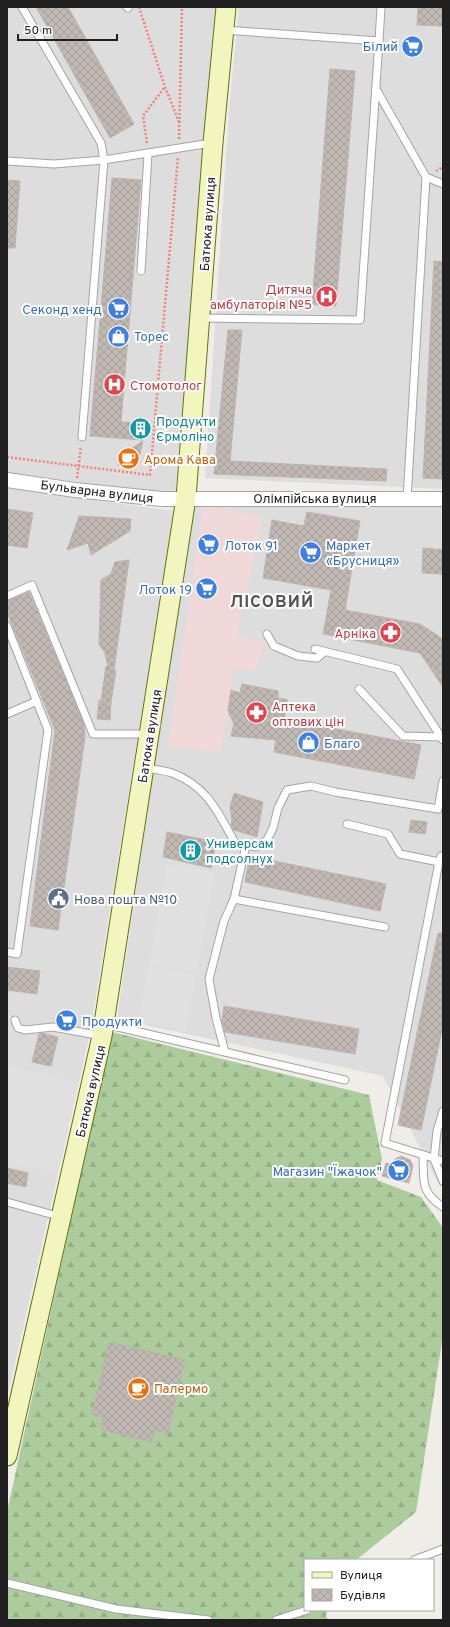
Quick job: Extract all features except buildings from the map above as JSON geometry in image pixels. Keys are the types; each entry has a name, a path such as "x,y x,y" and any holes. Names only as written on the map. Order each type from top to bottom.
{"street":[{"name":"Батюка вулиця","path":"7,1456 103,1030 186,498 213,143 226,7"},
{"name":"Бульварна вулиця","path":"7,480 75,490 162,499 186,498"},
{"name":"Олімпійська вулиця","path":"186,498 443,499"}],"lane":[{"path":"22,7 101,143 104,160 82,437"},
{"path":"200,318 360,320 381,7"},
{"path":"224,30 379,41"},
{"path":"376,89 426,177 407,499"},
{"path":"7,161 54,164 104,160 213,143"},
{"path":"141,272 148,154"},
{"path":"426,177 443,184"},
{"path":"7,595 32,585 93,734 150,734"},
{"path":"7,626 48,730 17,954 7,952"},
{"path":"267,634 274,646 298,656 317,658 324,652"},
{"path":"314,649 397,669 442,739"},
{"path":"359,689 403,736 442,739"},
{"path":"7,714 37,701"},
{"path":"144,768 172,773 197,787 214,805 235,843 256,847 267,840 273,828 278,808 287,790 312,786 335,792 438,810 443,780"},
{"path":"347,824 388,834 400,854 441,859 385,1143 443,1161"},
{"path":"225,1052 216,1018 209,979 224,920 234,899 246,845"},
{"path":"234,899 385,926"},
{"path":"15,1020 18,1028 25,1030 53,1027 103,1030 225,1052 345,1080"},
{"path":"443,1110 437,1131 434,1159 443,1181"},
{"path":"423,1155 425,1187 428,1195 443,1207"},
{"path":"7,1202 61,1217"},
{"path":"417,1559 443,1549"},
{"path":"7,1583 116,1609 208,1620"},
{"path":"276,1620 304,1611"}],"path":[{"path":"139,7 165,87 179,122"},
{"path":"7,457 150,475 179,149 182,7"},
{"path":"148,154 143,116 165,87"},
{"path":"75,490 82,437"}],"shaded area":[{"path":"7,7 216,7 175,495 7,472"},
{"path":"239,7 443,7 443,489 205,478 229,110"},
{"path":"7,488 174,511 90,1033 7,1398"},
{"path":"193,501 443,506 443,1187 439,1185 383,1076 117,1019"},
{"path":"203,505 263,517 237,636 265,642 255,671 234,669 221,752 168,746"},
{"path":"167,864 215,872 197,973 149,965"},
{"path":"148,966 196,975 186,1031 138,1022"},
{"path":"7,1066 78,1082 58,1173 7,1161"}],"green space":[{"path":"112,1032 369,1095 382,1159 377,1180 421,1197 443,1228 443,1335 416,1512 357,1559 304,1559 304,1611 327,1611 326,1617 330,1620 7,1620 7,1512"}],"place":[{"name":"Білий","path":"413,46"},
{"name":"Дитяча амбулаторія №5","path":"327,296"},
{"name":"Секонд хенд","path":"118,309"},
{"name":"Торес","path":"119,336"},
{"name":"Стомотолог","path":"114,385"},
{"name":"Продукти Єрмоліно","path":"140,428"},
{"name":"Арома Кава","path":"129,459"},
{"name":"Лоток 91","path":"209,545"},
{"name":"Маркет «Брусниця»","path":"311,552"},
{"name":"Лоток 19","path":"207,589"},
{"name":"Арніка","path":"391,633"},
{"name":"Аптека оптових цін","path":"256,713"},
{"name":"Благо","path":"309,743"},
{"name":"Универсам подсолнух","path":"190,850"},
{"name":"Нова пошта №10","path":"58,899"},
{"name":"Продукти","path":"66,1021"},
{"name":"Магазин \"Їжачок\"","path":"398,1171"},
{"name":"Палермо","path":"138,1388"}],"district":[{"name":"ЛІСОВИЙ","path":"272,601"}]}
